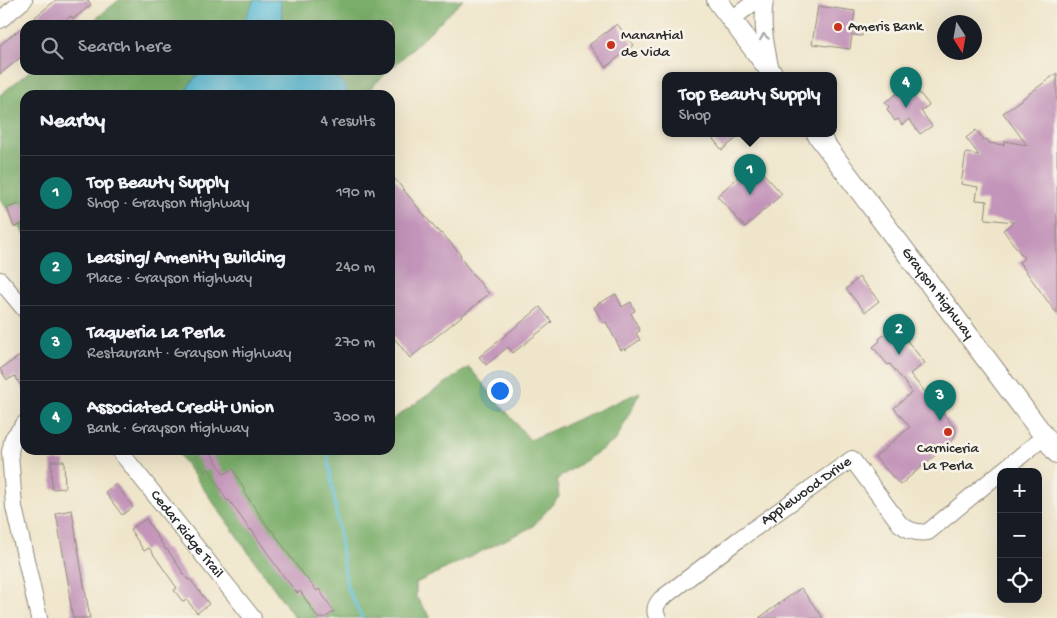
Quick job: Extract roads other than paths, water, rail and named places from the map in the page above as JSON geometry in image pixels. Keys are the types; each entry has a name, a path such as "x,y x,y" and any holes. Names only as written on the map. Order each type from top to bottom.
{"main road":[{"path":"717,0 770,72"},
{"name":"Grayson Highway","path":"819,137 1057,453"}],"street":[{"path":"0,20 24,0"},
{"path":"732,19 757,0"},
{"path":"765,0 763,31 771,72"},
{"path":"0,280 20,304"},
{"path":"20,429 13,438 10,452 14,507 39,618"},
{"name":"Applewood Drive","path":"1006,468 1044,436"},
{"name":"Cedar Ridge Trail","path":"123,455 254,618"},
{"name":"Applewood Drive","path":"658,618 655,614 656,604 661,598 852,458 900,524 908,529 922,533 928,532 997,475"}],"water":[{"path":"254,0 280,0 282,20 244,20"},
{"path":"197,75 332,75 342,82 346,90 187,90"}],"waterway":[{"path":"328,455 347,587 362,618"}],"place":[{"name":"Ameris Bank","path":"838,27"},
{"name":"Manantial de Vida","path":"611,45"},
{"name":"Associated Credit Union","path":"906,108"},
{"name":"Top Beauty Supply","path":"750,195"},
{"name":"Leasing/ Amenity Building","path":"899,355"},
{"name":"Taqueria La Perla","path":"940,421"},
{"name":"Carniceria La Perla","path":"948,432"}]}
